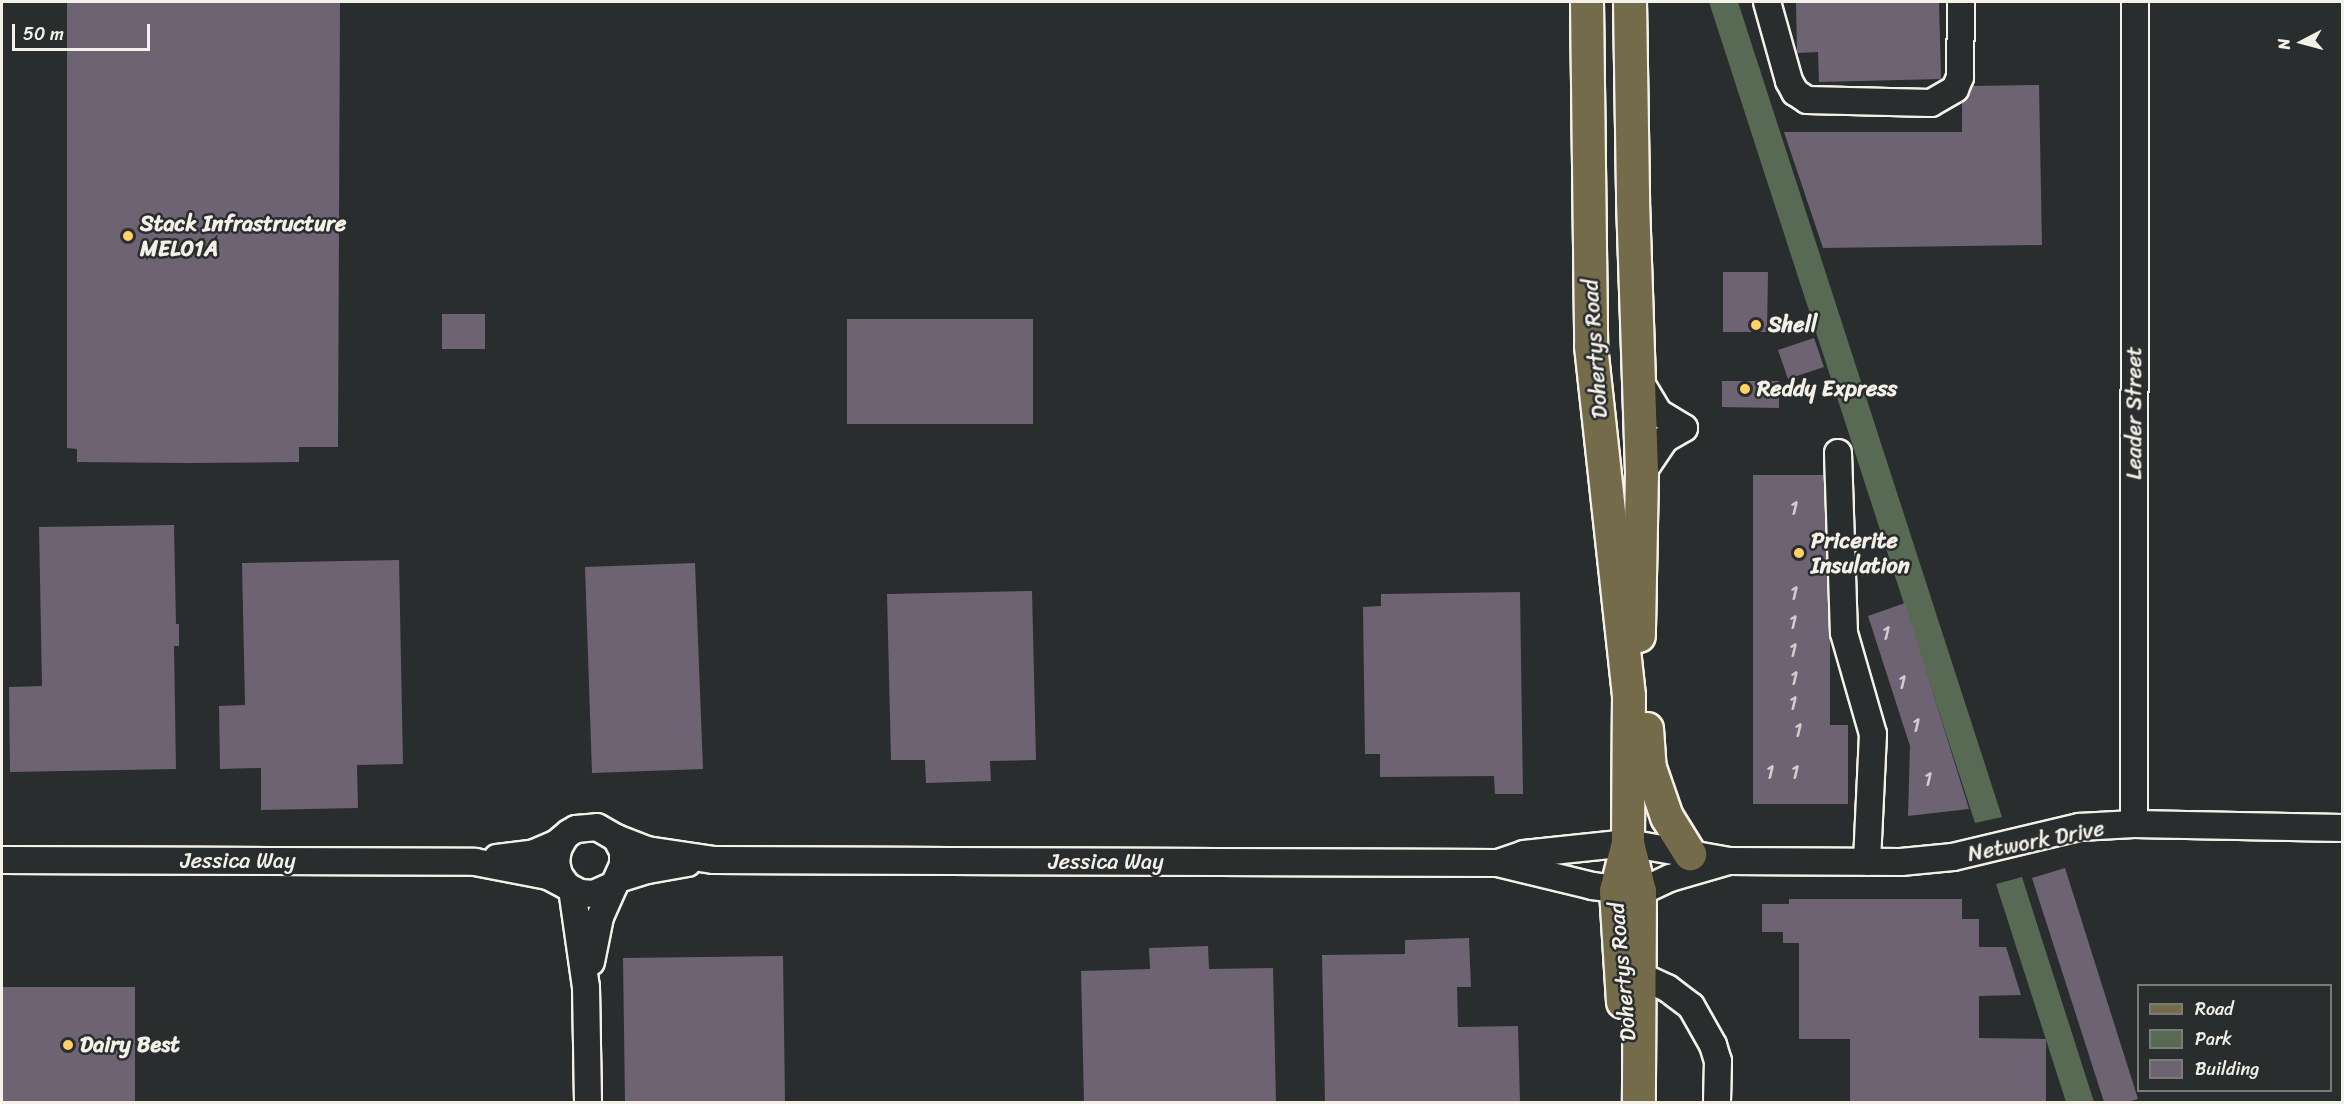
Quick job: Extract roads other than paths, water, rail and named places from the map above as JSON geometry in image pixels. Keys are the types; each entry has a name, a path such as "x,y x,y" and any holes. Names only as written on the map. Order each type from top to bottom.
{"main road":[{"path":"1575,2 1588,40"},
{"name":"Dohertys Road","path":"1587,2 1591,346 1629,696 1625,1022 1637,1102"},
{"name":"Dohertys Road","path":"1629,696 1639,635 1642,473 1633,201 1630,2"},
{"path":"1639,635 1650,768 1667,817 1690,854"},
{"name":"Dohertys Road","path":"1628,891 1641,976 1637,1102"}],"street":[{"path":"1767,2 1789,81 1795,92 1807,100 1931,103 1955,89 1960,77 1961,2"},
{"name":"Leader Street","path":"2134,824 2135,2"},
{"path":"1640,380 1659,413 1684,428 1665,439 1642,473"},
{"path":"1838,453 1844,633 1873,734 1867,862"},
{"name":"Network Drive","path":"1628,843 1729,861 1867,862 1953,857 2079,827 2134,824 2343,828"},
{"path":"586,987 597,927 624,858 616,838 604,829 590,826 576,830 564,838 558,849 556,862 559,875 569,887 586,987 588,1102"},
{"name":"Jessica Way","path":"2,860 475,862 532,854 564,838"},
{"name":"Jessica Way","path":"616,838 646,850 714,860 1498,863 1628,891"},
{"name":"Jessica Way","path":"1498,863 1524,854 1628,843"},
{"name":"Jessica Way","path":"616,882 648,870 714,860"},
{"name":"Network Drive","path":"1628,891 1729,861"},
{"name":"Jessica Way","path":"475,862 548,876 569,887"},
{"path":"569,887 594,894 616,882"},
{"name":"Dohertys Road","path":"1641,976 1667,988 1690,1006 1713,1045 1718,1061 1717,1102"}],"place":[{"name":"Stack Infrastructure MEL01A","path":"128,236"},
{"name":"Shell","path":"1756,325"},
{"name":"Reddy Express","path":"1745,389"},
{"name":"Pricerite Insulation","path":"1799,553"},
{"name":"Dairy Best","path":"68,1045"}]}
